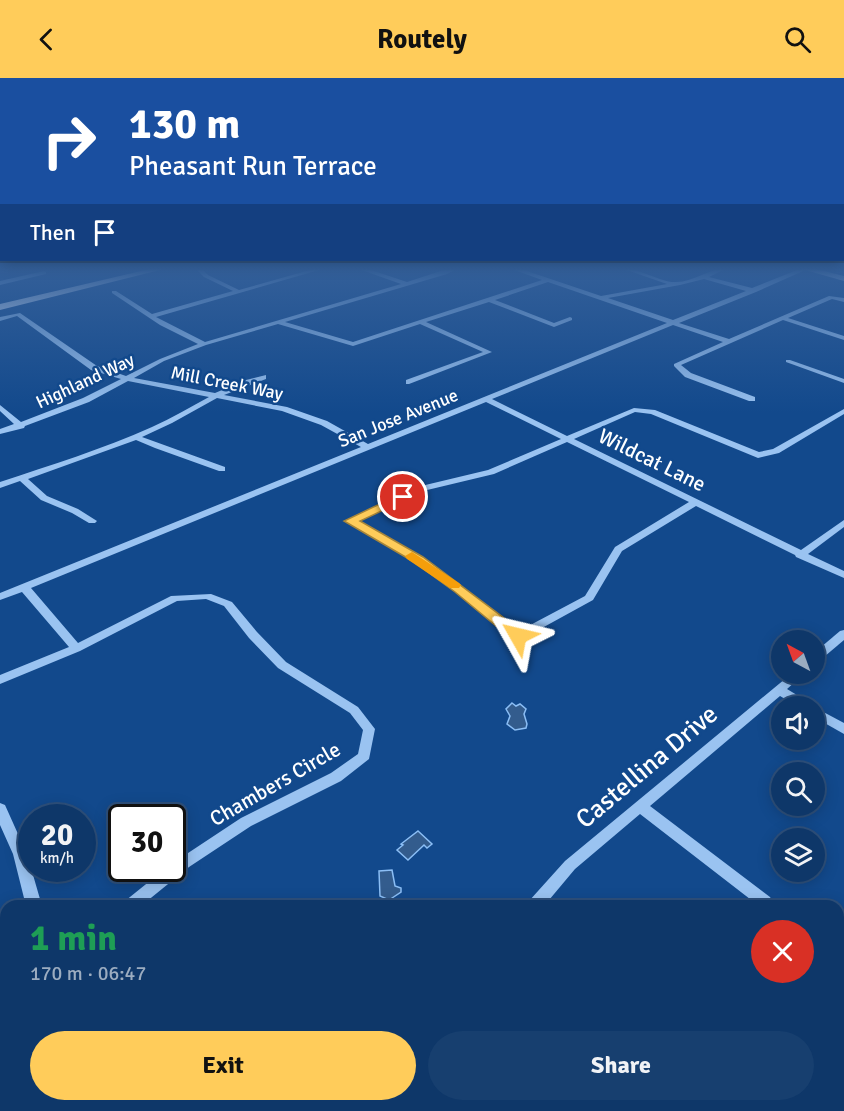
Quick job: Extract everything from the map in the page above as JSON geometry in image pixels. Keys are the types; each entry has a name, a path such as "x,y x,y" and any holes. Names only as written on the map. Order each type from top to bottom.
{"street":[{"name":"Mill Creek Way","path":"21,316 94,368 216,397 284,409 324,423 369,448"},
{"path":"153,316 162,324 204,344"},
{"name":"Highland Way","path":"0,432 86,400 162,360 204,344 298,316"},
{"path":"278,322 353,344 438,316"},
{"path":"531,316 554,325 570,319"},
{"path":"652,316 730,342"},
{"name":"San Jose Avenue","path":"0,597 693,316"},
{"path":"752,399 688,375 676,365 786,316"},
{"path":"782,318 844,338"},
{"path":"409,382 489,352 420,322"},
{"path":"788,361 844,381"},
{"path":"0,485 136,437 185,415 239,383 263,377"},
{"name":"Wildcat Lane","path":"488,400 844,575"},
{"path":"0,407 21,426"},
{"path":"696,502 618,549 590,598 518,636 418,560 350,521 420,489 491,472 634,410 652,412 758,455 776,451 844,411"},
{"path":"136,437 162,450 203,461 222,469"},
{"path":"22,478 44,498 92,521"},
{"path":"800,555 844,523"},
{"path":"24,587 76,648"},
{"name":"Chambers Circle","path":"0,680 76,648 175,598 207,596 228,604 253,635 282,665 354,710 369,729 364,756 336,777 246,822 184,863 138,900"},
{"path":"825,650 844,634"},
{"name":"Castellina Drive","path":"539,900 570,865 786,684"},
{"path":"779,690 789,696"},
{"path":"825,718 844,729"},
{"path":"640,806 762,900"},
{"path":"0,809 20,854 32,900"}],"water":[{"path":"512,703 516,706 520,704 526,709 524,714 526,728 515,730 507,724 510,716 506,709"},
{"path":"418,831 432,844 427,848 424,845 408,860 397,850"},
{"path":"392,870 395,886 401,888 401,892 389,900 380,896 379,871"}],"slow traffic":[{"path":"412,556 455,585"}],"route":[{"path":"403,497 350,521 418,560 518,636"}]}
